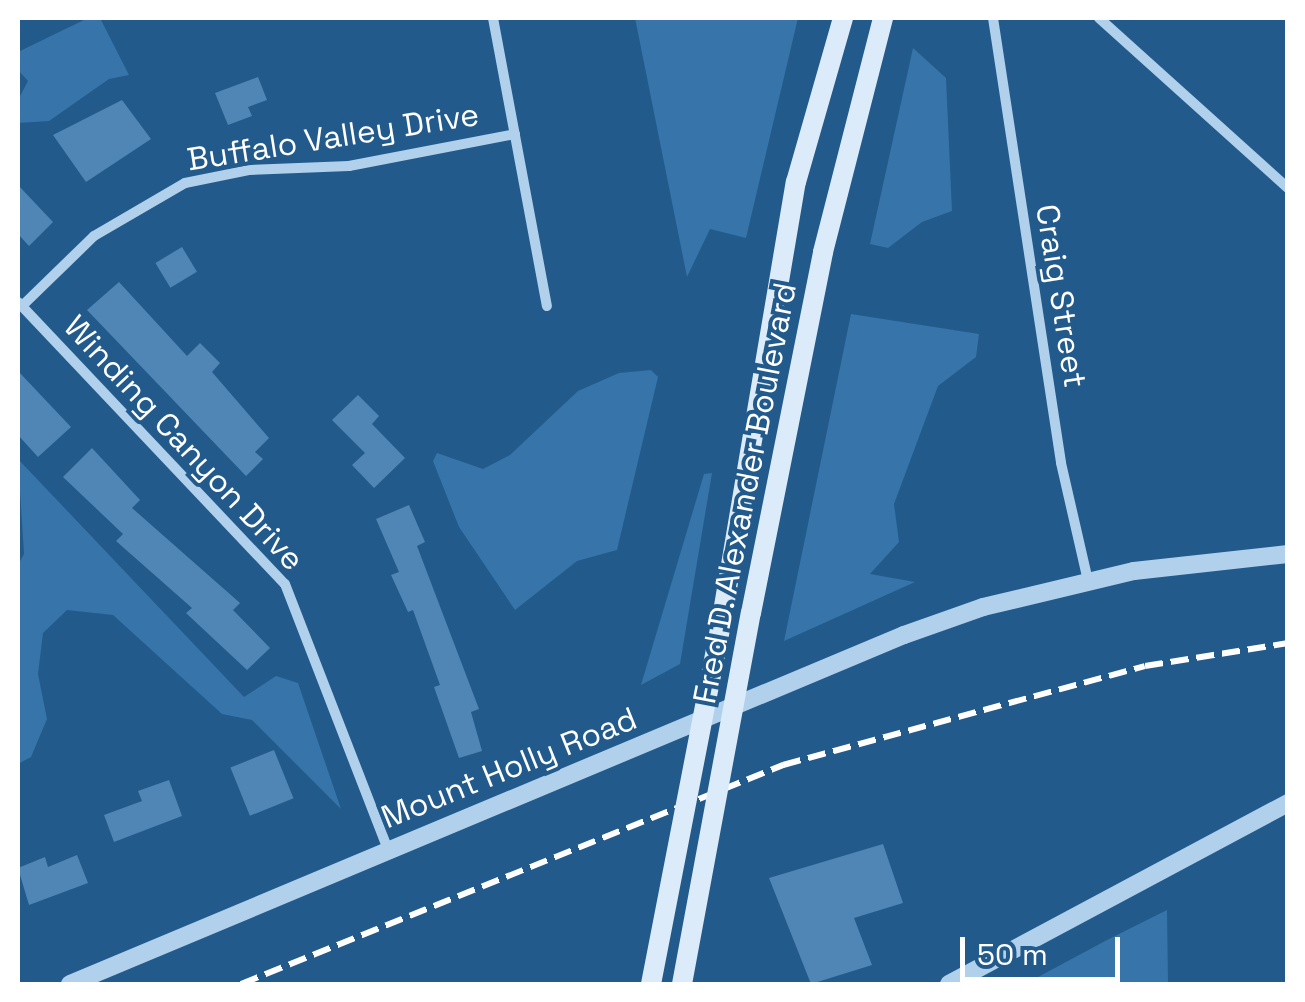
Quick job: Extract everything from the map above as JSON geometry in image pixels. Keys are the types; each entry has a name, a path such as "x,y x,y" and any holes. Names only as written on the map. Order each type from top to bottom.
{"main road":[{"name":"Fred D. Alexander Boulevard","path":"651,984 720,624 796,182 842,18"},
{"name":"Fred D. Alexander Boulevard","path":"682,984 827,233 883,18"}],"street":[{"path":"493,18 547,306"},
{"name":"Craig Street","path":"993,18 1062,462 1088,580"},
{"path":"1099,18 1288,188"},
{"name":"Buffalo Valley Drive","path":"20,304 94,236 185,183 249,170 349,166 515,134"},
{"name":"Winding Canyon Drive","path":"20,304 285,584 388,850"},
{"name":"Mount Holly Road","path":"70,984 904,634 1088,580 1170,564 1288,554"},
{"path":"949,984 1288,803"}],"shaded area":[{"path":"88,18 100,18 129,75 109,79 49,121 18,123 18,100 28,81 18,70 18,52"},
{"path":"635,18 798,18 746,238 710,229 687,277"},
{"path":"913,48 946,78 952,211 922,222 888,248 870,244"},
{"path":"851,314 979,334 976,357 938,386 894,504 899,542 870,574 915,582 784,641"},
{"path":"651,370 658,377 617,550 577,561 515,610 459,527 433,461 437,453 483,469 510,455 578,391 619,373"},
{"path":"18,459 244,697 276,676 298,683 341,809 252,720 222,714 113,615 67,610 43,633 38,674 47,719 31,757 18,764 18,565 24,554"},
{"path":"712,473 680,664 641,685 704,474"},
{"path":"1167,910 1168,984 1025,984 1107,940"}],"building":[{"path":"258,77 267,100 248,107 252,116 228,125 215,93"},
{"path":"122,100 151,139 86,182 53,135"},
{"path":"18,185 53,222 29,246 18,234"},
{"path":"182,247 197,272 170,288 155,263"},
{"path":"119,282 187,356 200,343 220,363 212,372 269,438 255,452 263,459 246,476 87,310"},
{"path":"18,371 71,427 38,457 18,435"},
{"path":"358,395 379,416 372,424 405,458 374,488 352,465 365,453 332,420"},
{"path":"92,448 140,500 132,508 240,603 233,610 270,648 247,670 186,613 192,608 116,541 123,534 63,477"},
{"path":"409,505 425,542 417,546 479,709 471,712 482,751 459,758 434,687 440,685 413,610 408,612 391,575 399,572 376,519"},
{"path":"274,750 293,798 250,816 230,768"},
{"path":"169,780 182,816 114,842 104,815 142,801 138,791"},
{"path":"883,844 903,903 854,918 872,965 811,984 769,878"},
{"path":"77,855 88,883 29,905 18,868 45,857 48,867"}],"railway":[{"path":"241,984 783,765 1145,666 1288,643"}]}
